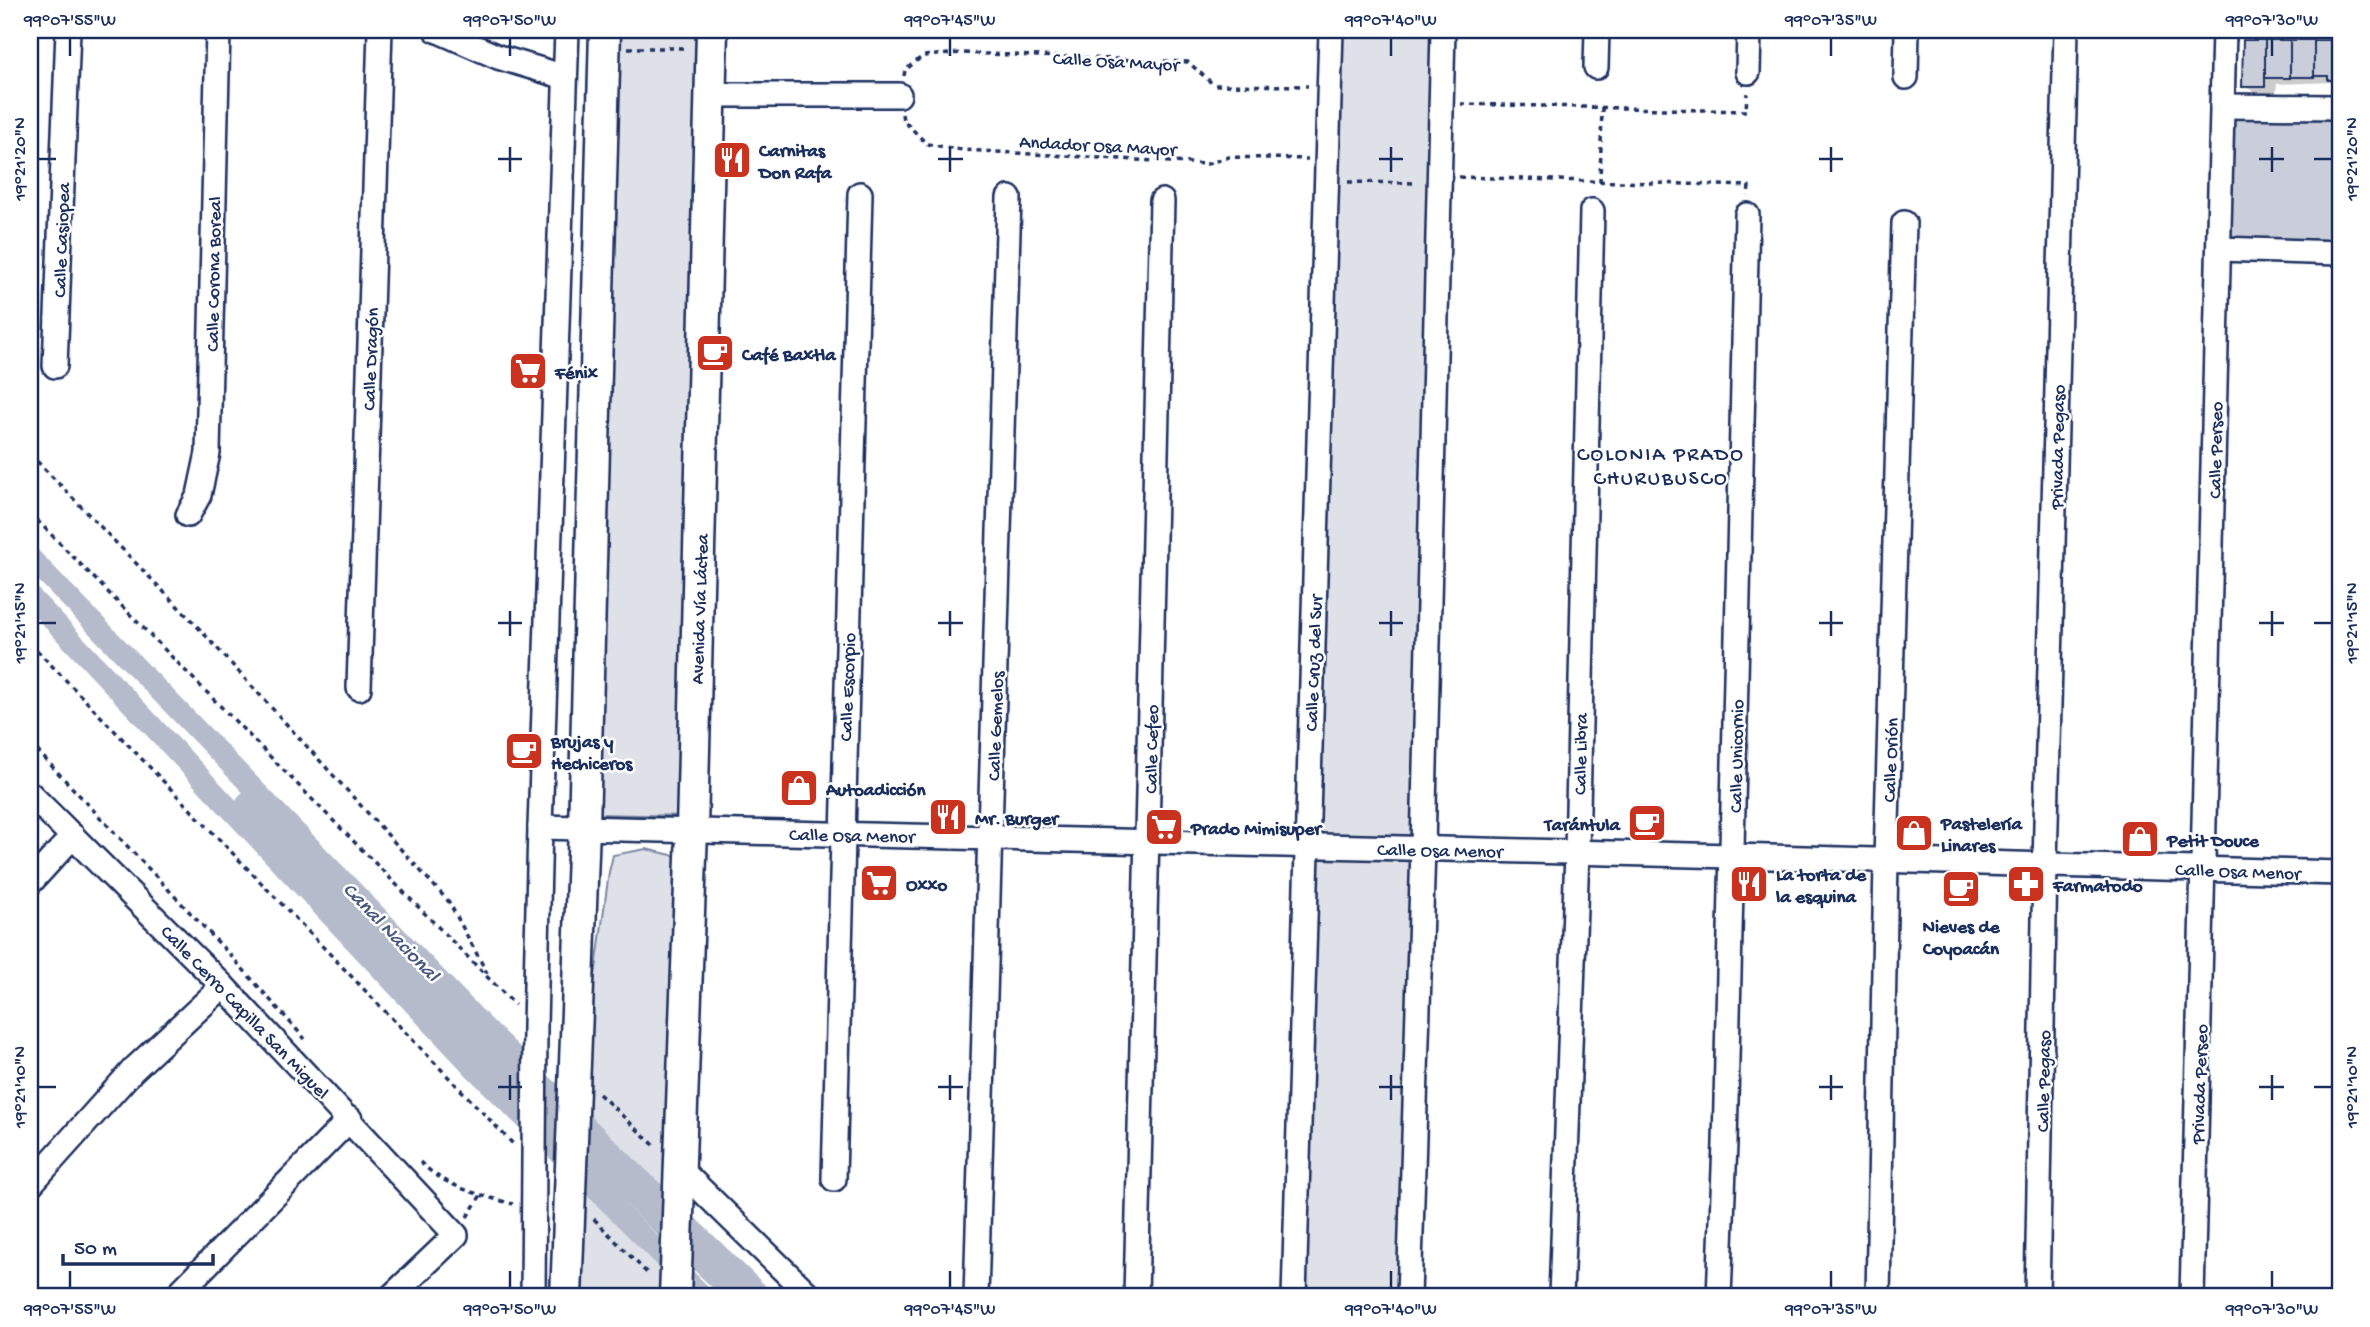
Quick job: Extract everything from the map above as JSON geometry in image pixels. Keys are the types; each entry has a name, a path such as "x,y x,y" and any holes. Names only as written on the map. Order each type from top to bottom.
{"main road":[{"path":"566,1297 584,828 605,39"},
{"name":"Avenida Vía Láctea","path":"668,1287 680,1179 692,830 712,39"}],"street":[{"name":"Calle Casiopea","path":"55,366 68,30"},
{"name":"Calle Corona Boreal","path":"188,515 199,495 208,453 218,30"},
{"name":"Calle Dragón","path":"359,688 380,30"},
{"path":"436,30 498,57 565,77"},
{"path":"533,1297 540,827 567,30"},
{"name":"Calle Cruz del Sur","path":"1294,1297 1331,30"},
{"path":"1409,1297 1443,30"},
{"path":"1595,67 1597,30"},
{"path":"1748,72 1749,30"},
{"path":"1906,77 1907,30"},
{"name":"Privada Pegaso","path":"2045,864 2066,30"},
{"name":"Calle Perseo","path":"2205,870 2224,30"},
{"path":"711,95 899,95"},
{"path":"2222,106 2340,107"},
{"name":"Calle Escorpio","path":"834,1179 860,194"},
{"name":"Calle Gemelos","path":"975,1297 1009,198"},
{"name":"Calle Cefeo","path":"1136,1297 1162,201"},
{"name":"Calle Libra","path":"1561,1297 1577,852 1592,211"},
{"name":"Calle Unicornio","path":"1719,1297 1747,215"},
{"name":"Calle Orión","path":"1878,1297 1886,860 1904,223"},
{"path":"2219,249 2340,253"},
{"name":"Calle Cerro Capilla San Miguel","path":"30,794 223,986 456,1235 391,1297"},
{"name":"Calle Osa Menor","path":"540,827 2340,873"},
{"path":"30,883 72,836"},
{"name":"Calle Pegaso","path":"2037,1297 2045,864"},
{"name":"Privada Perseo","path":"2192,1297 2205,870"},
{"path":"30,1185 133,1070 223,986"},
{"path":"175,1297 350,1119"},
{"path":"680,1179 811,1297"}],"path":[{"path":"605,39 712,39"},
{"name":"Calle Osa Mayor","path":"899,95 905,70 923,56 962,53 1188,62 1214,85 1328,86"},
{"path":"1441,104 1746,111 1748,72"},
{"name":"Andador Osa Mayor","path":"899,95 903,120 927,144 963,150 1207,164 1229,157 1326,171 1439,180 1749,186 1747,215"},
{"path":"1600,182 1602,108"},
{"path":"30,454 195,624 449,902 490,979"},
{"path":"30,513 490,979 535,1035"},
{"path":"30,643 534,1167"},
{"path":"30,743 233,958 312,1047"},
{"path":"574,1074 680,1179"},
{"path":"416,1159 434,1176 481,1195 534,1209"},
{"path":"570,1181 668,1287"}],"shaded area":[{"path":"617,30 702,30 689,816 596,814"},
{"path":"1341,30 1437,30 1403,1297 1300,1297"},
{"path":"646,849 680,857 662,1297 582,1297 590,1013 609,872 613,855"}],"building":[{"path":"2242,30 2293,30 2293,35 2242,35"},
{"path":"2243,40 2265,40 2265,87 2242,87"},
{"path":"2265,40 2290,40 2290,78 2265,78"},
{"path":"2290,40 2314,40 2314,77 2290,77"},
{"path":"2314,40 2339,40 2339,80 2328,80 2328,76 2314,76"},
{"path":"2340,40 2340,74 2339,74"},
{"path":"2230,116 2340,117 2340,244 2229,239"}],"waterway":[{"name":"Canal Nacional","path":"30,557 487,1030 762,1297"},
{"name":"Canal Nacional","path":"30,596 474,1068 704,1297"},
{"name":"Canal Nacional","path":"247,802 516,1084 737,1297"}],"place":[{"name":"Carnitas Don Rafa","path":"732,160"},
{"name":"Café Baxtla","path":"715,353"},
{"name":"Fénix","path":"528,371"},
{"name":"Brujas y Hechiceros","path":"524,751"},
{"name":"Autoadicción","path":"799,788"},
{"name":"Mr. Burger","path":"948,817"},
{"name":"Tarántula","path":"1647,823"},
{"name":"Prado Mimisuper","path":"1164,827"},
{"name":"Pastelería Linares","path":"1914,833"},
{"name":"Petit Douce","path":"2140,839"},
{"name":"Oxxo","path":"879,883"},
{"name":"La torta de la esquina","path":"1749,884"},
{"name":"Farmatodo","path":"2026,884"},
{"name":"Nieves de Coyoacán","path":"1961,889"}],"district":[{"name":"COLONIA PRADO CHURUBUSCO","path":"1661,465"}]}
